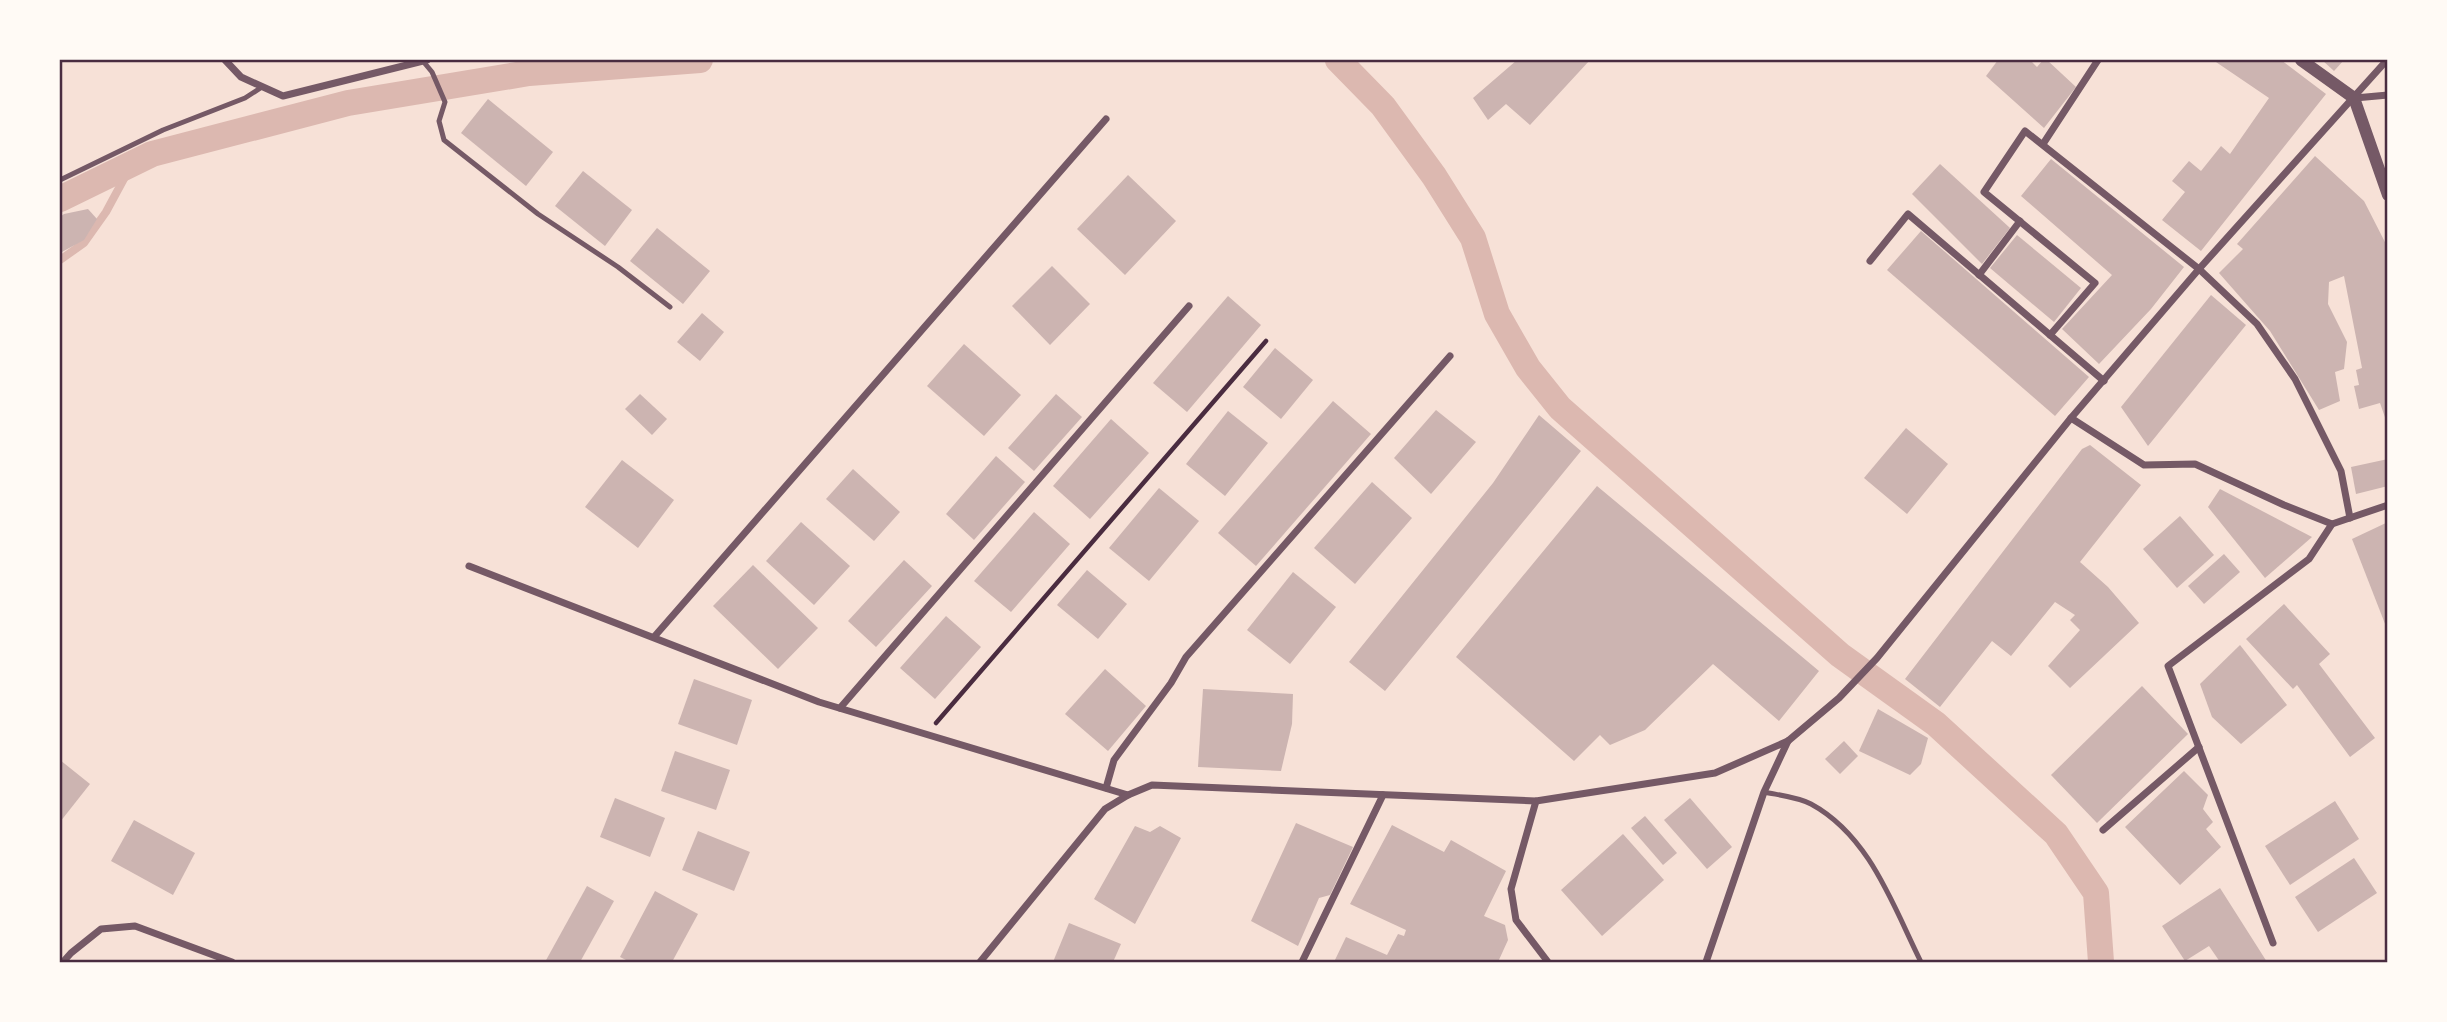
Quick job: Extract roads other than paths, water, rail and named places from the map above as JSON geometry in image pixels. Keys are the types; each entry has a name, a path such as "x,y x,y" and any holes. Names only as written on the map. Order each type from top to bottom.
{"street":[{"path":"225,60 241,77 283,96 424,60"},
{"path":"2043,144 2098,60"},
{"path":"2301,60 2354,98 2388,195"},
{"path":"980,962 1105,810 1128,795 1152,785 1536,801 1715,773 1788,741 1839,698 1877,658 2071,418 2199,269 2387,60"},
{"path":"2354,98 2388,95"},
{"path":"654,638 1106,119"},
{"path":"2050,335 2095,283 1983,192 2025,131 2199,269 2257,324 2295,379 2341,471 2350,518"},
{"path":"1870,261 1908,215 2104,381"},
{"path":"1979,275 2020,221"},
{"path":"841,708 1189,306"},
{"path":"1105,788 1114,760 1171,683 1186,657 1450,356"},
{"path":"2071,418 2144,465 2195,464 2332,524"},
{"path":"2273,943 2168,666 2309,559 2332,524 2388,505"},
{"path":"469,566 841,708 1128,795"},
{"path":"1706,962 1764,792 1788,741"},
{"path":"2103,831 2199,747"},
{"path":"1302,962 1383,794"},
{"path":"1536,801 1511,889 1516,920 1548,962"},
{"path":"63,962 101,929 135,926 232,962"}],"lane":[{"path":"424,60 445,102 439,121 444,140 538,215 618,267 670,307"},
{"path":"60,180 163,130 245,98 262,87"},
{"path":"1764,792 1809,803 1842,825 1868,857 1921,962"}],"waterway":[{"path":"60,199 152,154 348,103 529,73 700,60"},
{"path":"1338,60 1383,106 1434,176 1473,238 1497,314 1528,368 1560,408 1840,655 1936,724 2056,834 2096,893 2101,962"},
{"path":"60,260 84,243 106,212 133,162"}]}
